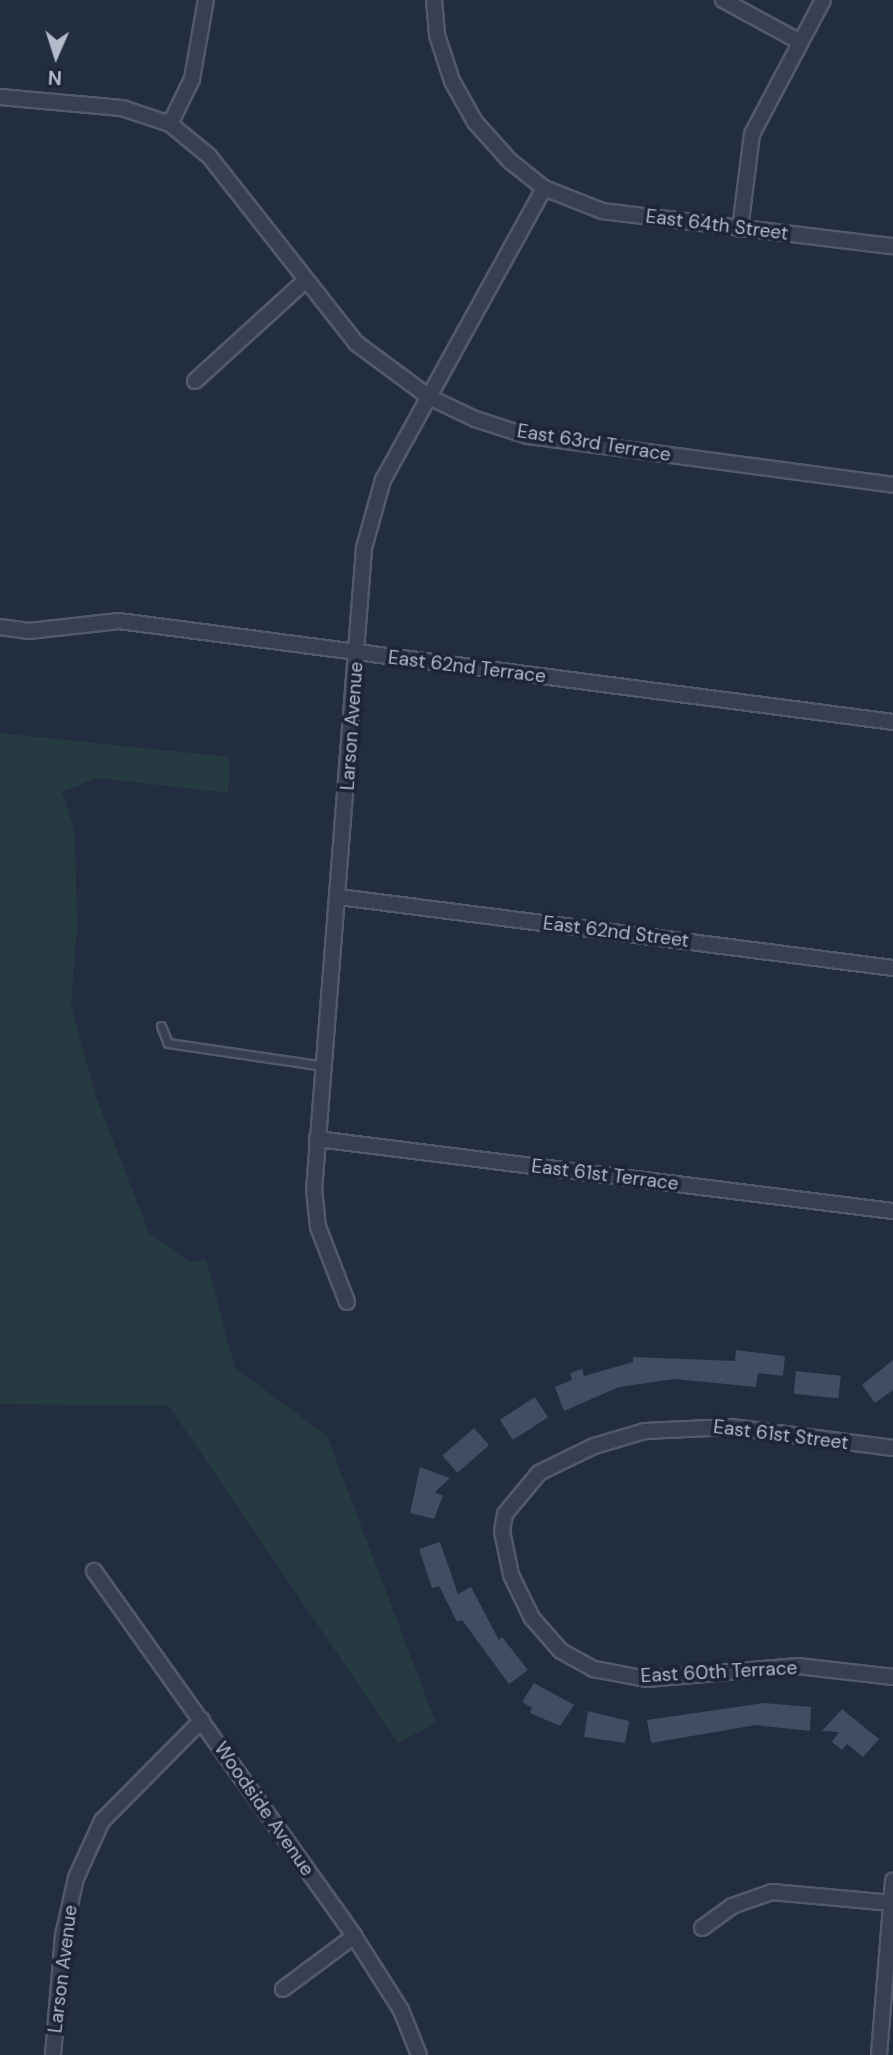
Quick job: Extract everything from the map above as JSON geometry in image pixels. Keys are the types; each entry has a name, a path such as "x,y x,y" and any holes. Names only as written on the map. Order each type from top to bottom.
{"street":[{"path":"170,124 192,79 206,0"},
{"name":"East 64th Street","path":"433,0 437,36 452,81 475,122 509,161 544,188 602,211 893,246"},
{"path":"723,0 800,42"},
{"path":"740,229 752,134 823,0"},
{"name":"East 63rd Terrace","path":"0,97 122,108 170,124 209,156 356,343 429,397 528,436 893,485"},
{"name":"Larson Avenue","path":"347,1303 318,1227 317,1139 357,653 372,509 429,397 544,188"},
{"path":"195,381 305,281"},
{"name":"East 62nd Terrace","path":"0,627 29,631 119,621 893,722"},
{"name":"East 62nd Street","path":"339,897 893,968"},
{"name":"East 61st Terrace","path":"317,1139 893,1212"},
{"name":"East 61st Street","path":"502,1531 505,1514 539,1473 594,1446 645,1432 731,1427 893,1448"},
{"name":"East 60th Terrace","path":"502,1531 511,1575 532,1618 561,1651 594,1669 647,1679 798,1666 893,1677"},
{"name":"Woodside Avenue","path":"94,1571 354,1936 401,2010 419,2055"},
{"name":"Larson Avenue","path":"53,2055 63,1936 76,1878 102,1821 202,1720"},
{"path":"879,2055 893,1881"},
{"path":"702,1928 732,1906 772,1892 892,1903"},
{"path":"283,1989 354,1936"}],"lane":[{"path":"161,1026 168,1044 324,1066"}],"green space":[{"path":"0,733 230,757 228,793 97,778 62,792 75,832 77,927 71,1004 95,1094 149,1233 190,1262 206,1260 235,1368 327,1436 436,1723 398,1743 169,1406 0,1404"}],"building":[{"path":"736,1350 785,1356 783,1376 758,1373 756,1387 675,1379 619,1387 564,1411 555,1387 572,1380 570,1373 582,1369 584,1376 633,1362 633,1357 735,1361"},
{"path":"893,1360 893,1390 875,1403 862,1385"},
{"path":"796,1371 841,1376 838,1399 794,1394"},
{"path":"535,1397 548,1417 513,1440 500,1420"},
{"path":"474,1428 489,1445 457,1473 442,1456"},
{"path":"420,1467 450,1478 435,1492 443,1496 434,1519 410,1513"},
{"path":"440,1542 458,1594 471,1587 499,1640 502,1637 528,1670 509,1684 462,1620 457,1622 439,1586 432,1588 419,1549"},
{"path":"534,1683 574,1705 560,1726 530,1713 532,1708 522,1702"},
{"path":"764,1703 811,1707 810,1731 756,1725 651,1743 647,1720"},
{"path":"842,1709 879,1739 863,1757 847,1744 842,1750 832,1742 839,1732 822,1731"},
{"path":"588,1711 629,1721 625,1743 584,1737"}]}
